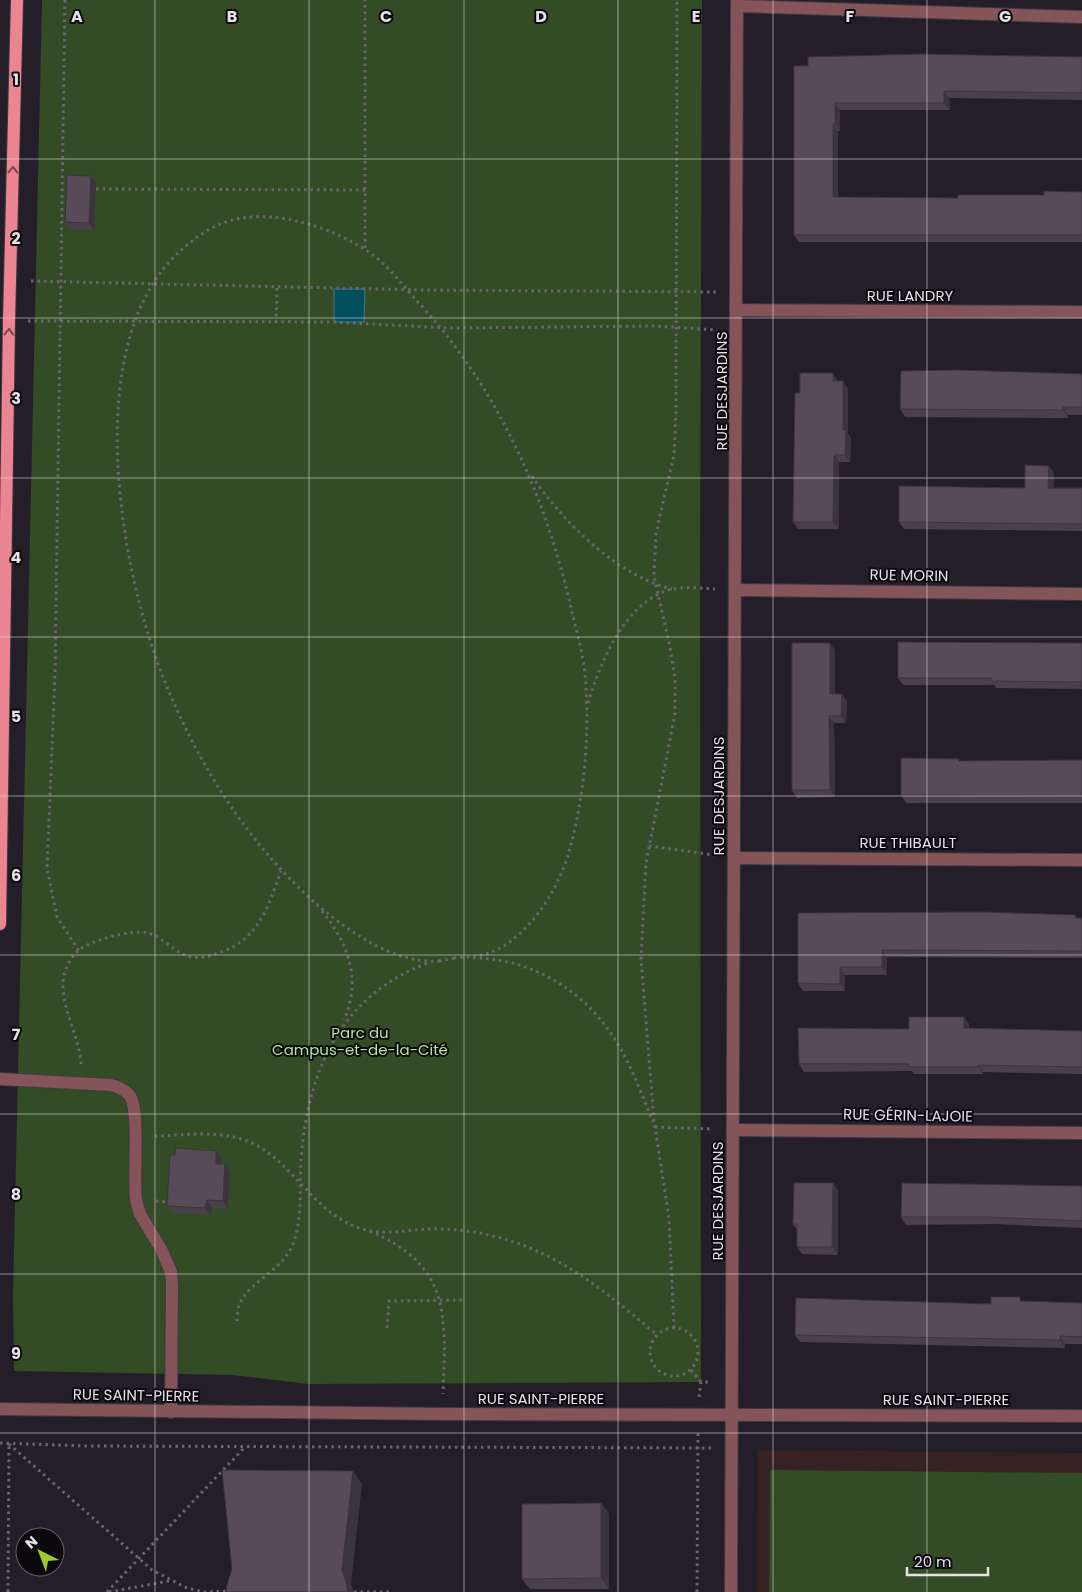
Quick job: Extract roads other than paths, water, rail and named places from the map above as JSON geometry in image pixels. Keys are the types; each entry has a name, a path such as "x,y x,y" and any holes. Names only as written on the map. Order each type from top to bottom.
{"main road":[{"path":"0,924 9,321 17,0"}],"street":[{"path":"737,3 1082,17"},
{"name":"RUE DESJARDINS","path":"731,1592 737,3"},
{"name":"RUE LANDRY","path":"737,310 1082,312"},
{"name":"RUE MORIN","path":"736,590 1082,594"},
{"name":"RUE THIBAULT","path":"734,858 1082,860"},
{"path":"0,1079 111,1085 123,1090 130,1096 134,1104 136,1200 140,1214 168,1264 172,1285 171,1412"},
{"name":"RUE GÉRIN-LAJOIE","path":"733,1130 1082,1133"},
{"name":"RUE SAINT-PIERRE","path":"0,1408 171,1412 1082,1416"}],"water":[{"path":"334,289 365,289 364,322 334,322"}],"park label":[{"name":"Parc du Campus-et-de-la-Cité","path":"360,1040"}]}
